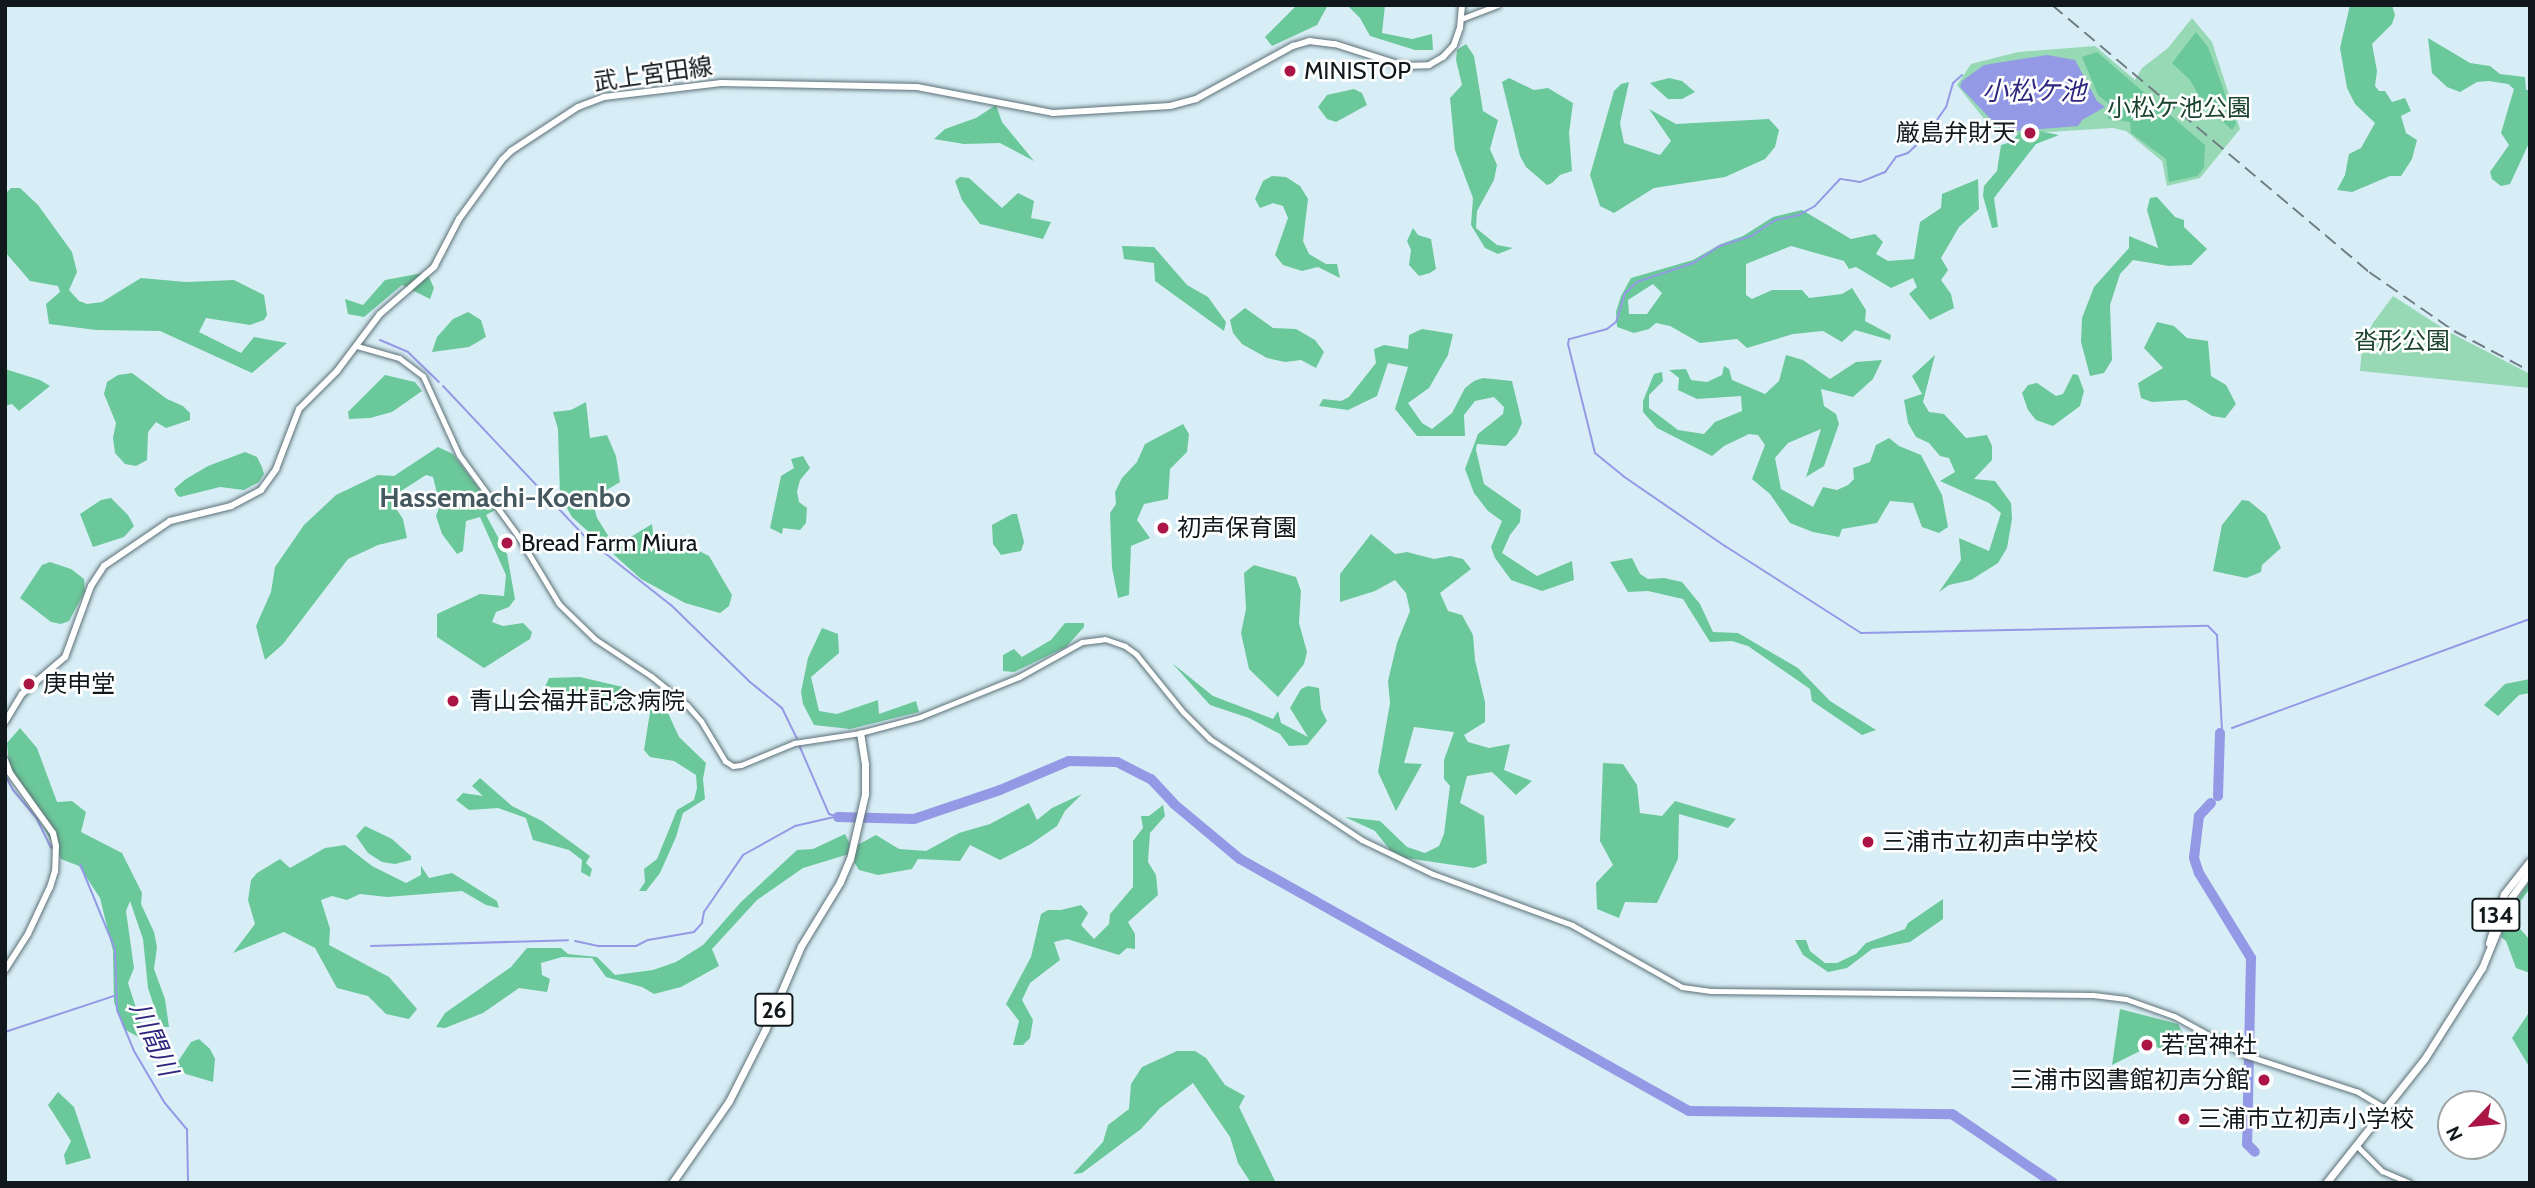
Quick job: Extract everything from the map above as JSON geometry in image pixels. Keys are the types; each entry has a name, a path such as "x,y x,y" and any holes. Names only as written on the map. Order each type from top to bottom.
{"main road":[{"name":"武上宮田線","path":"5,722 22,694 65,657 93,581 104,566 170,521 231,506 256,495 276,469 299,409 358,346 384,310 435,267 459,219 511,150 590,101 721,83 917,86 1053,113 1165,107 1196,99 1293,46 1309,41 1335,44 1404,66 1429,65 1443,57 1454,45 1462,5"},
{"name":"26","path":"672,1183 709,1133 748,1068 801,946 841,882 862,811 866,780 860,733"},
{"path":"5,760 10,773 52,833 56,846 55,871 50,887 28,934 5,970"},
{"name":"134","path":"2477,976 2504,894 2530,861"},
{"name":"134","path":"2326,1183 2425,1058 2477,976 2510,898 2530,871"}],"street":[{"path":"1461,19 1496,5"},
{"path":"358,346 399,358 423,376 459,455 518,536 559,604 596,639 651,676 687,705 729,764 741,765 798,742 860,733 936,712 1026,673 1082,642 1105,639 1125,646 1136,654 1183,712 1210,739 1362,840 1433,874 1573,925 1682,987 1711,991 2099,996 2126,999 2163,1011 2249,1057 2358,1092 2386,1109"},
{"path":"2356,1146 2382,1171 2410,1183"}],"green space":[{"path":"1297,5 1328,5 1317,25 1272,46 1265,37"},
{"path":"1347,5 1385,5 1382,33 1412,39 1432,34 1433,50 1415,50 1370,36 1360,18"},
{"path":"2350,5 2392,5 2395,15 2392,24 2372,44 2377,71 2375,86 2379,91 2385,91 2392,102 2405,98 2411,111 2401,116 2406,133 2417,140 2412,159 2401,176 2390,176 2352,192 2337,190 2345,175 2349,154 2361,148 2375,123 2355,104 2347,88 2340,48"},
{"name":"小松ケ池公園","path":"2192,18 2212,42 2240,129 2200,178 2167,186 2162,161 2126,131 2113,128 1997,135 1957,85 1971,64 2018,52 2095,46 2135,80 2142,68 2168,48"},
{"path":"2196,32 2208,47 2236,124 2232,130 2204,105 2190,80 2172,63"},
{"path":"2428,38 2470,63 2490,66 2500,74 2525,77 2526,90 2530,90 2530,141 2510,184 2501,186 2492,179 2490,172 2509,145 2501,133 2514,89 2508,84 2489,81 2477,82 2460,92 2447,87 2432,73"},
{"path":"1466,44 1474,56 1483,111 1498,120 1490,149 1497,165 1494,180 1477,211 1476,228 1497,245 1513,248 1498,254 1485,248 1471,225 1473,198 1455,150 1450,98 1462,85 1456,60 1457,50"},
{"path":"2097,52 2205,145 2204,168 2197,176 2169,182 2166,159 2131,133 2130,122 2108,119 2109,104 2098,95 2082,57"},
{"path":"1509,78 1534,90 1548,88 1573,103 1569,133 1572,171 1560,175 1547,185 1526,167 1520,156 1502,82"},
{"path":"1669,78 1682,81 1695,92 1682,99 1668,99 1650,83"},
{"path":"1629,82 1620,123 1624,143 1660,155 1671,141 1649,109 1676,124 1769,119 1779,130 1775,147 1765,159 1725,177 1654,188 1614,213 1600,206 1590,175 1614,91 1621,84"},
{"path":"1354,89 1362,93 1367,105 1336,122 1327,119 1318,107 1327,95"},
{"path":"996,105 1002,122 1034,161 1000,143 964,144 934,139 945,129 976,118"},
{"path":"2023,128 2059,135 2036,144 1994,198 1998,227 1992,228 1983,196 1984,186 1997,171 2001,145 2011,142"},
{"path":"1272,176 1286,177 1300,186 1308,199 1303,241 1309,254 1326,264 1337,264 1340,278 1318,267 1302,271 1283,265 1275,255 1288,218 1283,206 1273,203 1260,208 1255,199 1263,181"},
{"path":"960,177 969,178 1002,208 1018,193 1034,201 1031,218 1051,222 1043,239 980,224 962,200 955,181"},
{"path":"1978,179 1979,209 1959,227 1941,258 1948,270 1941,280 1951,294 1954,308 1930,320 1909,294 1917,287 1913,278 1891,288 1856,267 1849,269 1844,261 1791,246 1746,264 1746,295 1752,299 1772,290 1802,290 1809,298 1842,294 1852,288 1866,310 1865,321 1891,335 1890,340 1855,330 1842,342 1823,331 1793,334 1747,348 1737,339 1700,343 1670,326 1656,323 1649,329 1634,333 1617,327 1616,312 1631,278 1693,260 1721,244 1743,236 1773,217 1802,210 1851,239 1875,234 1883,242 1876,254 1888,261 1914,259 1920,222 1941,208 1942,194","holes":["1653,284 1662,293 1647,314 1629,314 1628,300"]},
{"path":"11,188 20,188 38,205 72,252 77,272 69,290 79,301 87,304 102,302 141,278 186,282 234,280 264,295 267,315 264,320 250,325 206,318 199,332 241,353 254,337 287,343 252,373 160,331 96,330 49,324 46,304 60,292 58,286 30,281 5,252 5,194"},
{"path":"2157,197 2175,217 2184,220 2184,227 2207,249 2191,265 2169,266 2133,260 2120,274 2110,305 2112,360 2104,373 2090,376 2081,342 2082,318 2094,287 2129,248 2129,236 2158,248 2147,210 2150,198"},
{"path":"1413,228 1418,235 1431,239 1436,269 1419,276 1409,265 1411,250 1407,241"},
{"path":"1122,246 1154,247 1187,285 1208,297 1226,322 1224,331 1155,281 1154,263 1124,259"},
{"path":"423,273 429,277 434,288 430,299 402,285 364,317 348,314 345,299 363,305 385,280"},
{"name":"沓形公園","path":"2393,296 2449,332 2530,374 2530,388 2360,371 2362,345 2373,323"},
{"path":"1245,308 1273,328 1296,329 1315,340 1324,352 1316,368 1301,360 1285,362 1267,358 1242,344 1233,333 1230,320"},
{"path":"468,312 481,320 486,337 469,347 432,352 437,337 453,319"},
{"path":"2157,322 2174,326 2187,338 2208,341 2211,376 2226,385 2236,404 2225,418 2212,416 2186,400 2152,402 2141,398 2138,383 2163,368 2144,348"},
{"path":"1422,329 1453,334 1448,355 1429,388 1408,403 1422,423 1432,429 1452,413 1465,388 1474,381 1483,378 1512,381 1522,423 1517,434 1506,446 1477,444 1476,450 1484,484 1521,510 1520,522 1510,535 1502,553 1537,576 1572,561 1574,580 1542,591 1511,580 1495,558 1491,547 1502,521 1488,511 1474,493 1465,469 1478,434 1503,414 1504,407 1494,397 1475,401 1464,415 1465,436 1417,436 1395,409 1408,367 1388,363 1377,396 1348,410 1319,406 1323,399 1341,401 1349,397 1376,363 1374,349 1384,345 1408,349 1409,335"},
{"path":"1786,355 1803,360 1830,379 1856,362 1882,360 1873,379 1853,397 1821,389 1824,406 1836,414 1839,424 1824,466 1806,477 1821,429 1788,443 1775,458 1781,489 1813,507 1823,487 1837,490 1848,485 1854,479 1853,468 1870,462 1876,445 1889,438 1899,446 1921,455 1942,495 1948,527 1939,533 1922,527 1913,503 1890,501 1877,523 1842,529 1839,537 1813,532 1790,523 1770,494 1752,479 1765,445 1758,435 1749,434 1724,446 1712,456 1657,428 1643,412 1643,401 1654,374 1662,372 1663,381 1649,395 1649,408 1678,430 1704,434 1715,422 1742,411 1741,396 1697,399 1678,390 1679,378 1669,370 1686,369 1691,380 1707,382 1722,375 1724,366 1729,369 1732,380 1765,394 1779,381"},
{"path":"1935,355 1923,402 1929,412 1944,414 1966,438 1987,435 1992,446 1992,460 1974,479 1995,481 2011,503 2012,519 2007,548 1998,563 1971,580 1949,585 1939,592 1961,560 1959,538 1989,551 2001,513 1989,503 1940,481 1955,472 1949,458 1940,456 1929,443 1916,437 1908,423 1904,400 1922,394 1912,376"},
{"path":"5,369 50,386 19,411 12,404 5,406"},
{"path":"132,373 190,413 190,420 166,428 156,422 148,432 147,460 136,466 125,464 115,453 113,438 116,423 104,394 107,382 118,375"},
{"path":"2073,374 2078,375 2084,391 2080,406 2053,426 2036,420 2028,410 2022,393 2028,385 2037,383 2056,396 2063,394"},
{"path":"385,375 415,382 422,391 392,412 370,418 349,419 348,412"},
{"path":"586,402 590,438 607,435 616,456 620,482 592,499 597,518 609,537 629,538 652,524 655,554 669,550 695,549 709,556 732,595 729,606 720,613 685,603 641,579 572,517 560,496 558,429 553,412 571,410"},
{"path":"1183,424 1189,434 1187,452 1170,469 1168,499 1144,504 1137,520 1150,538 1131,546 1129,595 1118,598 1112,568 1110,513 1116,504 1115,492 1122,478 1137,462 1145,444"},
{"path":"438,447 453,454 495,510 486,515 507,554 515,599 509,607 496,612 492,622 503,626 523,623 532,632 530,639 484,668 437,637 437,614 480,594 504,596 506,575 480,517 466,521 463,551 457,554 442,534 436,516 440,505 433,477 426,475 393,496 393,504 403,519 407,538 378,545 348,559 283,644 265,660 256,626 271,592 275,567 304,525 336,495 378,475 394,476"},
{"path":"245,452 257,457 262,467 264,474 259,482 244,490 220,487 180,497 177,495 174,489 186,479 208,466"},
{"path":"803,456 810,468 800,480 797,492 799,502 807,508 806,523 800,530 783,528 782,534 770,528 781,476 794,468 791,459"},
{"path":"111,498 128,515 134,526 124,537 93,547 80,514 101,500"},
{"path":"2242,500 2249,501 2266,515 2281,548 2262,565 2261,572 2246,578 2213,571 2222,525"},
{"path":"1017,514 1024,542 1021,551 1001,555 993,544 992,525"},
{"path":"1371,534 1395,554 1407,552 1434,559 1450,556 1463,559 1471,569 1440,593 1448,611 1462,615 1473,635 1475,660 1485,702 1485,722 1464,735 1468,742 1489,748 1510,744 1504,770 1532,781 1516,795 1492,772 1467,776 1460,803 1484,816 1487,863 1474,868 1406,858 1390,850 1375,831 1345,817 1380,821 1407,847 1425,853 1439,846 1444,834 1450,786 1444,779 1444,760 1454,732 1414,727 1404,763 1422,764 1396,811 1378,772 1390,703 1388,681 1397,643 1410,611 1406,593 1395,580 1375,591 1340,602 1340,574"},
{"path":"1632,558 1640,574 1648,579 1664,578 1682,582 1700,604 1713,632 1738,633 1798,668 1830,701 1876,730 1862,735 1812,701 1810,689 1748,646 1732,641 1710,642 1683,599 1648,591 1628,592 1610,562"},
{"path":"50,562 71,569 84,579 85,591 69,621 61,624 51,622 20,598 42,565"},
{"path":"1254,565 1296,577 1301,591 1299,623 1307,652 1304,664 1278,697 1249,669 1241,633 1246,609 1244,573"},
{"path":"1065,623 1084,623 1084,627 1066,647 1014,672 1003,671 1003,655 1014,649 1022,657 1051,640"},
{"path":"822,628 838,634 839,653 811,677 819,711 837,714 878,700 879,714 916,701 919,712 850,729 814,725 803,704 801,692 808,658"},
{"path":"1172,663 1213,696 1273,719 1278,711 1281,723 1308,737 1290,708 1301,689 1308,686 1319,688 1321,709 1327,721 1307,745 1289,746 1280,734 1249,718 1210,705"},
{"path":"580,677 627,688 632,694 631,703 613,707 583,697 549,699 544,689 549,678"},
{"path":"2530,679 2530,693 2519,695 2498,716 2484,705 2505,684"},
{"path":"653,693 663,702 679,737 706,763 703,779 705,799 683,813 660,873 646,891 639,891 645,882 644,869 657,859 677,810 694,800 697,788 696,775 674,761 650,757 644,750"},
{"path":"20,728 37,748 57,802 72,801 86,812 81,832 122,853 142,893 141,904 154,932 157,947 154,969 165,999 169,1027 161,1027 148,988 143,939 130,901 126,911 134,968 128,983 147,1042 124,1029 114,1002 113,951 100,898 79,866 61,859 9,764 7,743"},
{"path":"1603,763 1623,764 1637,785 1640,813 1662,816 1675,801 1736,819 1728,828 1679,814 1678,859 1657,903 1625,902 1619,918 1597,909 1596,883 1613,865 1600,841"},
{"path":"480,778 512,806 542,821 590,856 586,863 592,869 590,877 581,872 582,860 569,850 533,840 526,818 498,808 469,810 456,800 463,793 483,796 472,786"},
{"path":"1082,794 1065,811 1057,826 1031,844 1000,860 970,845 960,861 918,859 912,869 878,875 859,870 849,854 803,868 757,900 712,949 719,966 681,987 654,994 642,987 606,977 592,958 562,957 541,963 542,975 550,979 547,992 519,988 483,1013 445,1028 436,1027 445,1013 511,967 527,948 561,948 568,954 597,957 615,975 653,970 676,962 703,945 741,902 797,850 813,849 845,834 852,848 876,835 899,849 926,851 959,833 990,824 1029,803 1037,820 1052,808"},
{"path":"1163,805 1165,816 1150,833 1148,862 1156,875 1158,895 1128,922 1135,934 1135,949 1127,948 1119,955 1067,939 1054,942 1060,960 1030,983 1022,1000 1033,1020 1030,1038 1023,1045 1013,1045 1019,1021 1006,1004 1031,957 1041,914 1048,910 1081,905 1088,913 1081,925 1094,939 1109,924 1110,914 1133,887 1133,841 1143,828 1141,816 1149,816"},
{"path":"365,826 392,839 411,856 411,860 395,864 382,862 368,853 356,836"},
{"path":"345,845 372,866 406,883 421,875 421,866 429,878 452,873 497,901 499,908 486,905 462,891 387,897 360,894 347,900 332,896 321,900 330,929 329,945 389,977 417,1009 409,1019 386,1014 368,996 337,988 315,948 284,932 233,953 255,924 248,900 251,880 257,873 280,859 290,868 325,848"},
{"path":"2530,881 2530,888 2518,905 2514,922 2530,940 2530,973 2516,968 2506,941 2501,937 2507,914"},
{"path":"1943,899 1943,919 1910,942 1872,949 1847,968 1828,972 1803,955 1795,940 1806,940 1810,951 1825,963 1837,963 1856,954 1866,943 1905,929 1908,923"},
{"path":"2120,1009 2178,1024 2189,1046 2168,1052 2152,1045 2112,1065"},
{"path":"2530,1011 2530,1068 2512,1038"},
{"path":"199,1039 210,1049 215,1059 213,1082 179,1072 177,1063 191,1042"},
{"path":"1177,1051 1195,1051 1206,1058 1225,1085 1245,1096 1239,1107 1276,1183 1251,1183 1238,1163 1230,1137 1193,1083 1160,1108 1141,1129 1082,1173 1073,1174 1103,1142 1108,1125 1129,1109 1131,1084 1142,1067"},
{"path":"58,1092 74,1107 91,1158 66,1165 64,1155 71,1141 48,1105"}],"water":[{"name":"小松ケ池","path":"2047,55 2075,60 2097,101 2105,107 2082,120 2078,126 2003,132 1960,87 1962,81 1984,65"}],"waterway":[{"path":"1962,75 1953,83 1946,107 1925,137 1908,153 1896,157 1885,172 1860,182 1840,179 1815,206 1799,215 1775,220 1751,236 1718,247 1693,263 1637,282 1625,293 1616,322 1607,329 1569,339 1595,453 1623,476 1725,546 1861,633 2208,626 2217,635 2222,732"},
{"path":"380,340 408,352 439,382"},
{"path":"443,386 587,539 671,605 750,682 782,708 797,739"},
{"path":"2232,728 2530,619"},
{"path":"2218,796 2220,733"},
{"path":"799,745 829,814 838,817"},
{"path":"838,817 914,819 1000,790 1069,761 1117,762 1151,779 1174,804 1240,859 1689,1111 1952,1114 2053,1183"},
{"name":"川間川","path":"5,775 13,790 37,819 51,848"},
{"path":"2211,803 2199,816 2194,858 2199,873 2251,958 2247,1144 2255,1152"},
{"path":"575,941 599,946 636,946 648,940 694,932 702,923 704,912 743,855 795,826 834,817"},
{"name":"川間川","path":"80,864 115,949 117,1010 134,1051 164,1102 187,1129 188,1183"},
{"path":"371,946 568,940"},
{"path":"5,1032 114,996"}],"railway":[{"path":"2052,5 2369,272 2454,331 2530,371"}],"place":[{"name":"MINISTOP","path":"1290,71"},
{"name":"厳島弁財天","path":"2030,133"},
{"name":"初声保育園","path":"1163,528"},
{"name":"Bread Farm Miura","path":"507,543"},
{"name":"庚申堂","path":"29,684"},
{"name":"青山会福井記念病院","path":"453,701"},
{"name":"三浦市立初声中学校","path":"1868,842"},
{"name":"若宮神社","path":"2147,1045"},
{"name":"三浦市図書館初声分館","path":"2264,1080"},
{"name":"三浦市立初声小学校","path":"2184,1119"}],"district":[{"name":"Hassemachi-Koenbo","path":"505,497"}]}
